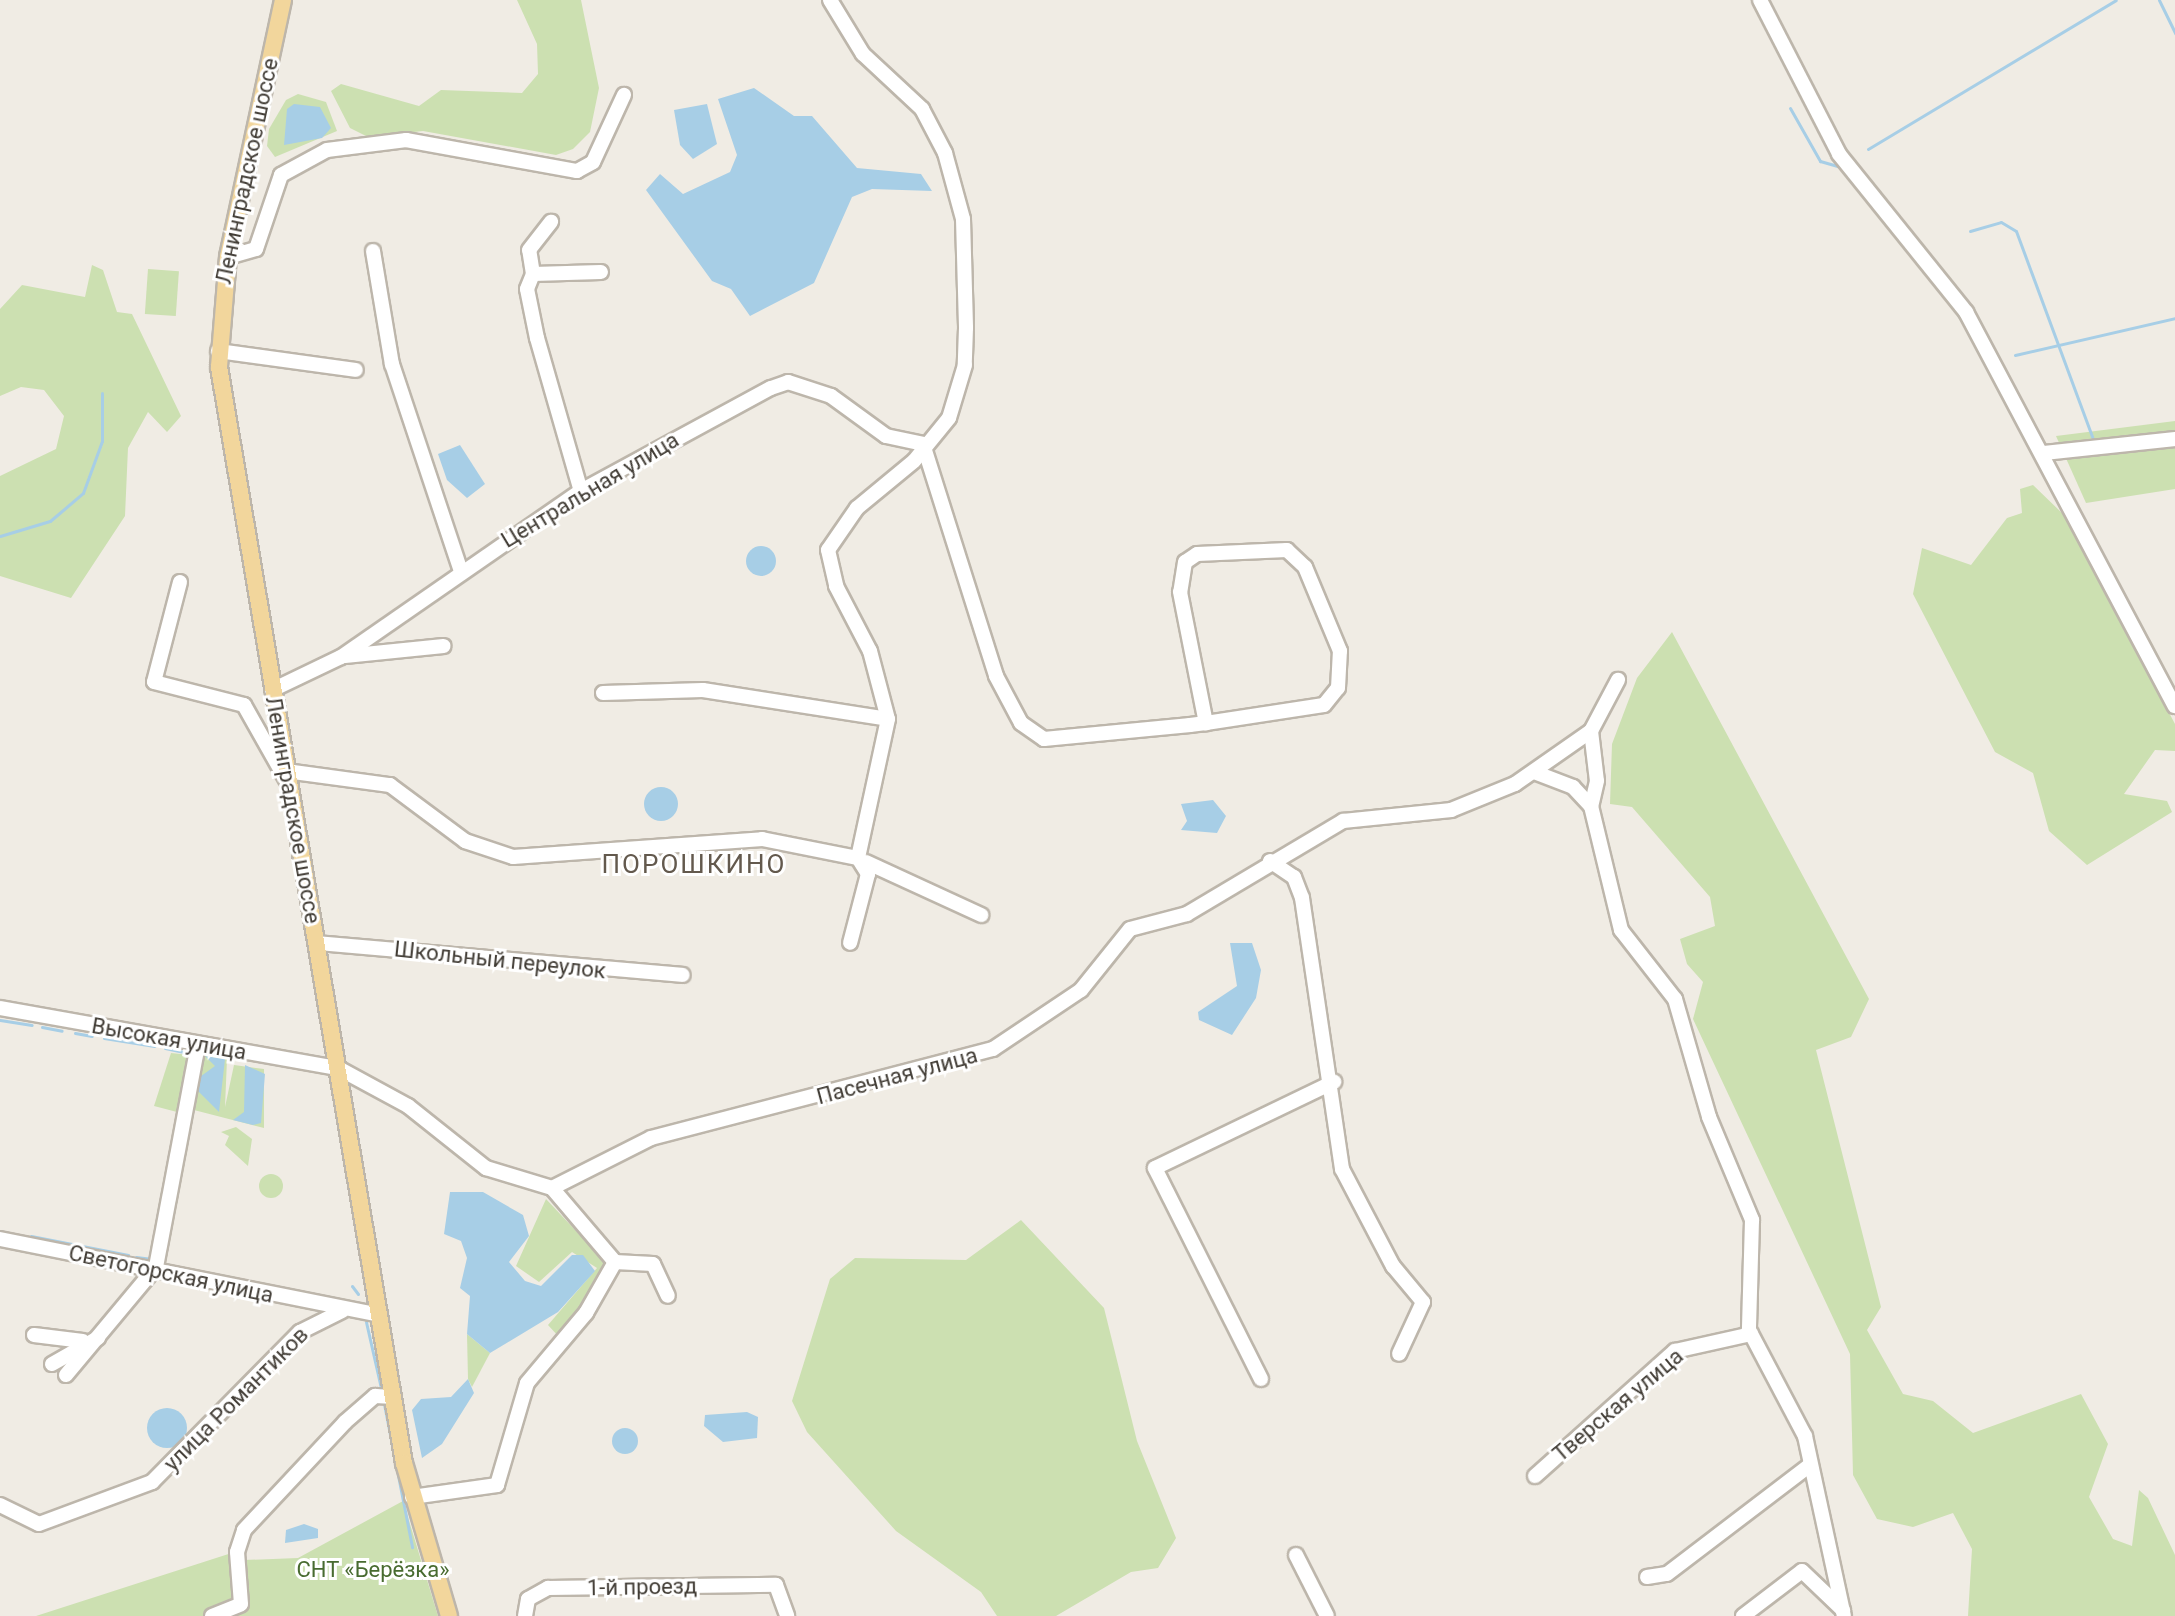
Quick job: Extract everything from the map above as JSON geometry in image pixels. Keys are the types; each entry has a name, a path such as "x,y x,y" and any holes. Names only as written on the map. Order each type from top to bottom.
{"main road":[{"name":"Ленинградское шоссе","path":"283,0 228,257 218,351 272,690 412,1497 449,1616"}],"street":[{"path":"830,0 863,54 922,109 956,184 965,365 949,418 923,444 914,461 857,508 828,550 836,586 870,651 888,719 850,943"},
{"path":"1760,0 1839,154 1966,312 2044,453 2175,706"},
{"path":"228,257 256,249 281,175 327,150 406,140 577,171 593,162 624,95"},
{"path":"551,222 529,250 533,274 527,289 537,338 581,491"},
{"path":"373,251 392,364 460,568"},
{"path":"533,274 601,272"},
{"path":"218,351 356,370"},
{"name":"Центральная улица","path":"272,690 341,657 460,568 581,491 788,382 831,396 895,440 923,444"},
{"path":"2044,453 2175,439"},
{"path":"923,444 996,676 1021,723 1044,739 1206,723 1324,705 1338,688 1340,651 1330,616 1287,550 1197,554 1185,562 1180,592 1206,723"},
{"path":"180,582 154,682 244,705 287,777 390,785 465,841 513,857 762,839 862,860 981,915"},
{"path":"341,657 443,646"},
{"name":"Пасечная улица","path":"552,1188 651,1138 978,1056 1081,990 1130,929 1187,914 1270,861 1343,821 1451,810 1534,772 1591,731 1618,680"},
{"path":"603,693 703,690 888,719"},
{"path":"1591,731 1591,806 1621,930 1675,999 1709,1117 1752,1220 1751,1334 1805,1436 1844,1613"},
{"path":"1534,772 1573,787 1591,806"},
{"path":"1270,861 1294,877 1302,898 1334,1082 1342,1169 1393,1266 1423,1302 1399,1354"},
{"name":"Школьный переулок","path":"317,943 683,975"},
{"name":"Высокая улица","path":"0,1008 338,1068"},
{"path":"66,1375 156,1267 198,1044"},
{"path":"338,1068 408,1106 486,1168 552,1188 615,1262 653,1264 668,1296"},
{"path":"1261,1379 1155,1168 1334,1082"},
{"name":"Светогорская улица","path":"0,1239 156,1267 342,1311 379,1315"},
{"path":"412,1497 497,1485 527,1383 586,1313 615,1262"},
{"name":"улица Романтиков","path":"0,1505 39,1524 152,1482 300,1332 342,1311"},
{"name":"Тверская улица","path":"1535,1476 1675,1351 1751,1334"},
{"path":"34,1335 83,1341 98,1338"},
{"path":"52,1364 83,1341"},
{"path":"212,1616 241,1604 237,1552 244,1530 345,1422 375,1396 394,1397"},
{"path":"1647,1577 1667,1574 1810,1465"},
{"path":"1296,1555 1327,1616"},
{"path":"1743,1616 1802,1571 1844,1613"},
{"name":"1-й проезд","path":"525,1616 528,1599 548,1588 776,1585 787,1616"}],"green space":[{"path":"517,0 581,0 599,88 590,132 573,149 556,155 423,131 368,137 350,128 331,91 341,84 419,106 441,90 522,93 538,74 537,44"},
{"path":"298,94 326,102 337,131 275,157 267,146 269,129 286,100"},
{"path":"92,265 103,270 117,312 132,314 181,416 167,432 148,412 128,448 125,516 71,598 0,576 0,476 56,449 64,416 44,390 21,387 0,396 0,309 22,285 85,297"},
{"path":"148,269 179,271 176,316 145,314"},
{"path":"2175,421 2175,489 2086,503 2056,436"},
{"path":"2033,485 2063,514 2175,724 2175,751 2155,750 2124,794 2167,801 2172,812 2087,865 2049,831 2033,773 1995,752 1913,594 1922,548 1971,565 2007,518 2022,513 2020,489"},
{"path":"1672,632 1869,999 1851,1037 1816,1050 1881,1307 1867,1330 1903,1394 1933,1401 1973,1433 2081,1394 2108,1444 2089,1497 2113,1539 2132,1546 2139,1490 2148,1498 2175,1555 2175,1616 1968,1616 1972,1549 1953,1513 1913,1527 1877,1519 1853,1475 1850,1354 1693,1019 1703,982 1687,964 1680,939 1715,926 1710,897 1632,807 1610,804 1612,744 1637,678"},
{"path":"171,1053 190,1055 177,1112 154,1106"},
{"path":"202,1055 227,1059 225,1107 234,1065 264,1069 264,1128 190,1109"},
{"path":"236,1127 252,1139 248,1166 225,1145 229,1136 221,1132"},
{"path":"271,1174 282,1181 283,1186 276,1197 271,1198 260,1191 259,1186 266,1175"},
{"path":"546,1199 609,1266 559,1337 548,1325 597,1268 572,1252 539,1282 516,1266"},
{"path":"1021,1220 1104,1308 1137,1441 1176,1538 1158,1568 1131,1572 1056,1616 997,1616 981,1592 896,1531 807,1432 792,1401 830,1279 855,1258 966,1260"},
{"path":"467,1334 490,1353 472,1387 468,1379"},
{"name":"СНТ «Берёзка»","path":"403,1501 438,1616 36,1616 244,1549 244,1560 298,1558"}],"water":[{"path":"754,88 794,116 812,116 857,168 921,174 932,191 872,189 852,197 814,283 750,316 731,289 712,281 646,190 660,174 683,194 730,172 737,155 718,99"},
{"path":"294,104 320,107 331,128 322,138 284,145 287,109"},
{"path":"707,104 717,144 693,159 680,145 674,110"},
{"path":"460,445 485,484 467,498 447,480 438,454"},
{"path":"761,546 767,547 775,555 775,567 767,575 761,576 755,575 747,567 746,561 747,555 755,547"},
{"path":"661,787 673,792 678,804 673,816 661,821 649,816 644,804 649,792"},
{"path":"1213,800 1226,816 1217,833 1181,830 1187,821 1181,804"},
{"path":"1230,943 1252,943 1261,970 1256,998 1232,1035 1199,1020 1198,1012 1237,986"},
{"path":"205,1056 225,1059 219,1112 197,1090 197,1079 215,1066"},
{"path":"245,1065 265,1074 261,1123 253,1125 233,1120 244,1112"},
{"path":"450,1192 483,1192 523,1215 529,1236 509,1262 525,1281 541,1286 572,1255 583,1255 595,1271 558,1312 490,1353 467,1334 470,1296 460,1288 467,1258 461,1241 444,1234"},
{"path":"468,1379 474,1393 442,1444 422,1458 412,1410 421,1399 451,1397"},
{"path":"167,1408 181,1414 187,1428 181,1442 167,1448 153,1442 147,1428 153,1414"},
{"path":"747,1412 758,1417 757,1438 723,1442 704,1426 705,1415"},
{"path":"625,1428 634,1432 638,1441 634,1450 625,1454 616,1450 612,1441 616,1432"},
{"path":"304,1524 318,1529 318,1538 285,1543 286,1530"}],"waterway":[{"path":"1868,149 2116,0"},
{"path":"2159,0 2175,33"},
{"path":"1790,108 1820,161 1838,166"},
{"path":"1970,231 2001,222 2016,231 2092,437"},
{"path":"2015,355 2175,318"},
{"path":"0,536 50,521 83,493 102,441 102,393"},
{"path":"0,1020 32,1025"},
{"path":"42,1027 62,1031"},
{"path":"75,1033 92,1036"},
{"path":"104,1038 154,1046"},
{"path":"165,1048 189,1053"},
{"path":"31,1236 128,1255"},
{"path":"136,1257 152,1259"},
{"path":"352,1286 358,1294"},
{"path":"366,1322 381,1388"},
{"path":"384,1404 412,1547"}],"district":[{"name":"ПОРОШКИНО","path":"694,865"}]}
